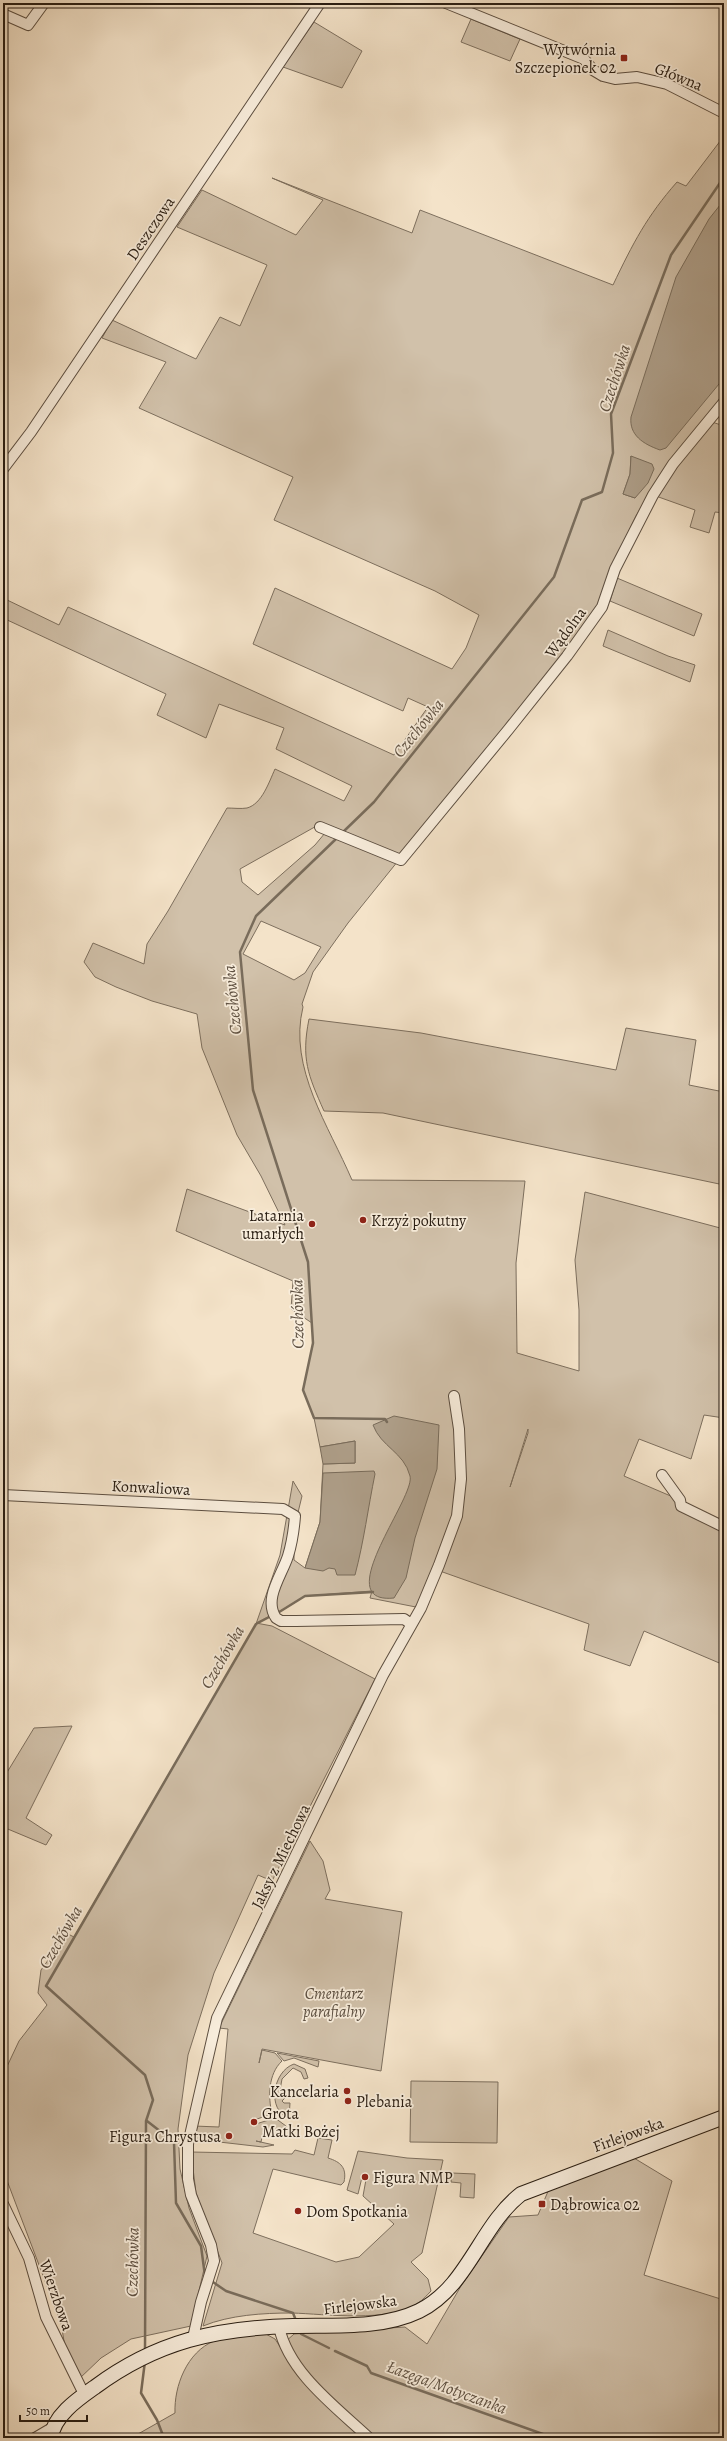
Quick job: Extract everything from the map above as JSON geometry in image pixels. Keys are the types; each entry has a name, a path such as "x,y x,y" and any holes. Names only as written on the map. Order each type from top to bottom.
{"street":[{"path":"3,14 28,25 44,3"},
{"name":"Deszczowa","path":"3,469 40,420 320,3"},
{"name":"Główna","path":"446,3 584,59 593,70 603,76 615,79 637,77 667,84 724,113"},
{"name":"Wądolna","path":"320,826 401,860 567,656 602,607 615,569 653,495 673,464 724,402"},
{"name":"Jaksy z Miechowa","path":"193,2338 214,2261 213,2251 191,2195 187,2164 190,2128 217,2018 382,1676 421,1608 439,1565 457,1516 461,1461 454,1396"},
{"path":"662,1475 680,1500 681,1506 724,1527"},
{"name":"Konwaliowa","path":"3,1495 283,1509 295,1516 288,1556 272,1595 271,1606 276,1618 281,1621 404,1619 412,1624"},
{"name":"Firlejowska","path":"35,2438 51,2433 84,2394 134,2362 152,2352 193,2338 238,2330 377,2322 418,2312 433,2302 463,2271 502,2213 521,2194 542,2184 724,2117"},
{"name":"Wierzbowa","path":"3,2204 29,2258 46,2317 84,2394"},
{"path":"278,2327 284,2343 306,2377 368,2438"}],"green space":[{"path":"471,19 520,39 510,61 461,42"},
{"path":"314,22 362,51 342,88 283,67"},
{"path":"724,136 724,396 665,467 636,516 611,568 598,609 577,639 348,923 313,972 302,1004 303,1007 300,1030 301,1052 313,1096 352,1180 525,1181 516,1263 517,1353 579,1371 579,1310 575,1260 585,1192 724,1229 724,1418 704,1415 691,1459 639,1439 624,1476 680,1500 724,1524 724,1665 644,1631 630,1666 584,1650 589,1624 437,1570 421,1608 370,1598 372,1591 305,1596 284,1609 256,1623 280,1555 293,1481 302,1496 294,1529 294,1560 305,1568 320,1522 323,1464 355,1463 355,1441 320,1447 314,1418 303,1390 313,1343 312,1323 291,1309 293,1281 176,1231 187,1189 285,1225 261,1176 237,1135 202,1048 197,1014 152,1001 116,987 95,977 84,962 93,943 144,964 147,944 168,911 227,808 247,808 257,802 264,792 275,769 344,801 352,786 276,749 284,728 219,704 206,738 157,715 166,694 3,618 3,598 59,625 68,607 394,755 428,707 408,698 403,711 253,644 275,588 452,669 466,648 479,615 435,591 274,520 293,477 139,408 166,362 102,338 112,320 196,359 220,317 240,326 267,265 177,227 202,190 296,235 323,200 272,178 412,233 420,210 613,285 634,243 666,194 677,182 686,186","holes":["631,456 635,498 623,494 630,474","320,824 330,827 315,845 258,895 242,882 240,869","261,921 321,947 305,973 294,980 243,954","528,1429 528,1433 510,1487"]},
{"path":"709,421 724,426 724,513 715,512 709,533 690,527 695,510 653,495"},
{"path":"617,578 702,614 694,636 610,601"},
{"path":"608,630 668,656 695,665 690,682 603,646"},
{"path":"309,1019 421,1033 616,1070 626,1028 696,1040 689,1085 724,1092 724,1185 383,1113 324,1111 310,1077 306,1056"},
{"path":"256,1623 272,1626 375,1679 272,1881 258,1875 214,1973 188,2055 178,2129 180,2169 189,2208 207,2256 191,2326 131,2339 101,2358 79,2379 66,2353 61,2323 3,2170 3,2075 19,2041 47,2005 38,1993 41,1970 54,1952 58,1929 74,1937"},
{"path":"72,1726 26,1818 52,1835 46,1845 3,1827 3,1779 34,1728"},
{"name":"Cmentarz parafialny","path":"310,1841 323,1861 330,1890 325,1899 402,1912 381,2071 262,2049 259,2063 262,2050 275,2053 282,2061 274,2072 270,2086 272,2114 257,2119 253,2118 252,2123 256,2124 275,2118 286,2126 283,2137 263,2133 261,2142 256,2141 274,2145 263,2147 193,2139 194,2126 219,2127 228,2029 219,2028"},
{"path":"277,2053 319,2061 318,2067 294,2058 284,2061"},
{"path":"294,2064 305,2069 308,2078 304,2079 301,2072 293,2068 282,2079 280,2090 285,2090 285,2098 282,2101 284,2103 290,2103 289,2118 282,2114 277,2107 275,2091 281,2074"},
{"path":"411,2081 498,2082 497,2143 410,2142"},
{"path":"318,2138 332,2140 328,2158 336,2161 344,2169 344,2182 341,2185 273,2169 253,2233 336,2262 359,2257 394,2224 363,2196 367,2174 363,2173 358,2194 347,2190 358,2151 407,2158 443,2160 422,2253 411,2262 428,2279 431,2291 418,2303 406,2309 391,2313 339,2316 270,2313 224,2319 203,2326 222,2263 196,2193 191,2152 292,2154 295,2150 314,2155"},
{"path":"629,2155 672,2181 644,2275 724,2300 724,2438 368,2438 327,2399 284,2343 294,2334 405,2327 427,2344 461,2286 509,2217 538,2215 549,2189"},
{"path":"452,2173 475,2174 474,2198 460,2197 461,2183 451,2182"},
{"path":"264,2333 275,2339 304,2383 362,2438 131,2438 175,2413 175,2403 180,2381 184,2371 196,2353 205,2346 220,2339"}],"shaded area":[{"path":"724,200 724,378 666,448 660,450 648,445 638,438 632,429 631,417 676,277 709,219"},
{"path":"631,456 652,464 654,469 648,483 635,498 623,494 630,474"},
{"path":"394,1416 439,1425 437,1469 415,1538 406,1578 394,1598 376,1596 370,1585 372,1568 401,1505 408,1488 410,1476 403,1461 381,1439 373,1425"},
{"path":"355,1441 355,1463 323,1464 320,1447"},
{"path":"374,1471 375,1474 355,1575 337,1575 335,1569 329,1568 323,1571 305,1568 320,1522 323,1473"}],"waterway":[{"name":"Czechówka","path":"342,833 374,802 554,577 582,500 602,492 613,453 611,414 671,255 724,177"},
{"name":"Czechówka","path":"337,838 256,916 240,952 253,1090 308,1262 313,1343 303,1390 314,1418 385,1419 387,1422"},
{"name":"Czechówka","path":"276,1614 305,1596 373,1592"},
{"name":"Czechówka","path":"145,2352 146,2121 153,2100 145,2075 46,1986 256,1624 271,1616"},
{"name":"Łazęga/Motyczanka","path":"147,2121 174,2142 176,2203 201,2246 205,2276"},
{"name":"Łazęga/Motyczanka","path":"210,2280 226,2291 293,2313 295,2318"},
{"name":"Łazęga/Motyczanka","path":"301,2334 329,2348"},
{"name":"Łazęga/Motyczanka","path":"335,2351 367,2366 371,2373 554,2438"},
{"name":"Czechówka","path":"145,2361 141,2393 157,2420 164,2438"}],"place":[{"name":"Wytwórnia Szczepionek 02","path":"624,58"},
{"name":"Krzyż pokutny","path":"363,1220"},
{"name":"Latarnia umarłych","path":"312,1224"},
{"name":"Kancelaria","path":"347,2091"},
{"name":"Plebania","path":"348,2101"},
{"name":"Grota Matki Bożej","path":"254,2122"},
{"name":"Figura Chrystusa","path":"229,2136"},
{"name":"Figura NMP","path":"365,2177"},
{"name":"Dąbrowica 02","path":"542,2204"},
{"name":"Dom Spotkania","path":"298,2211"}]}
